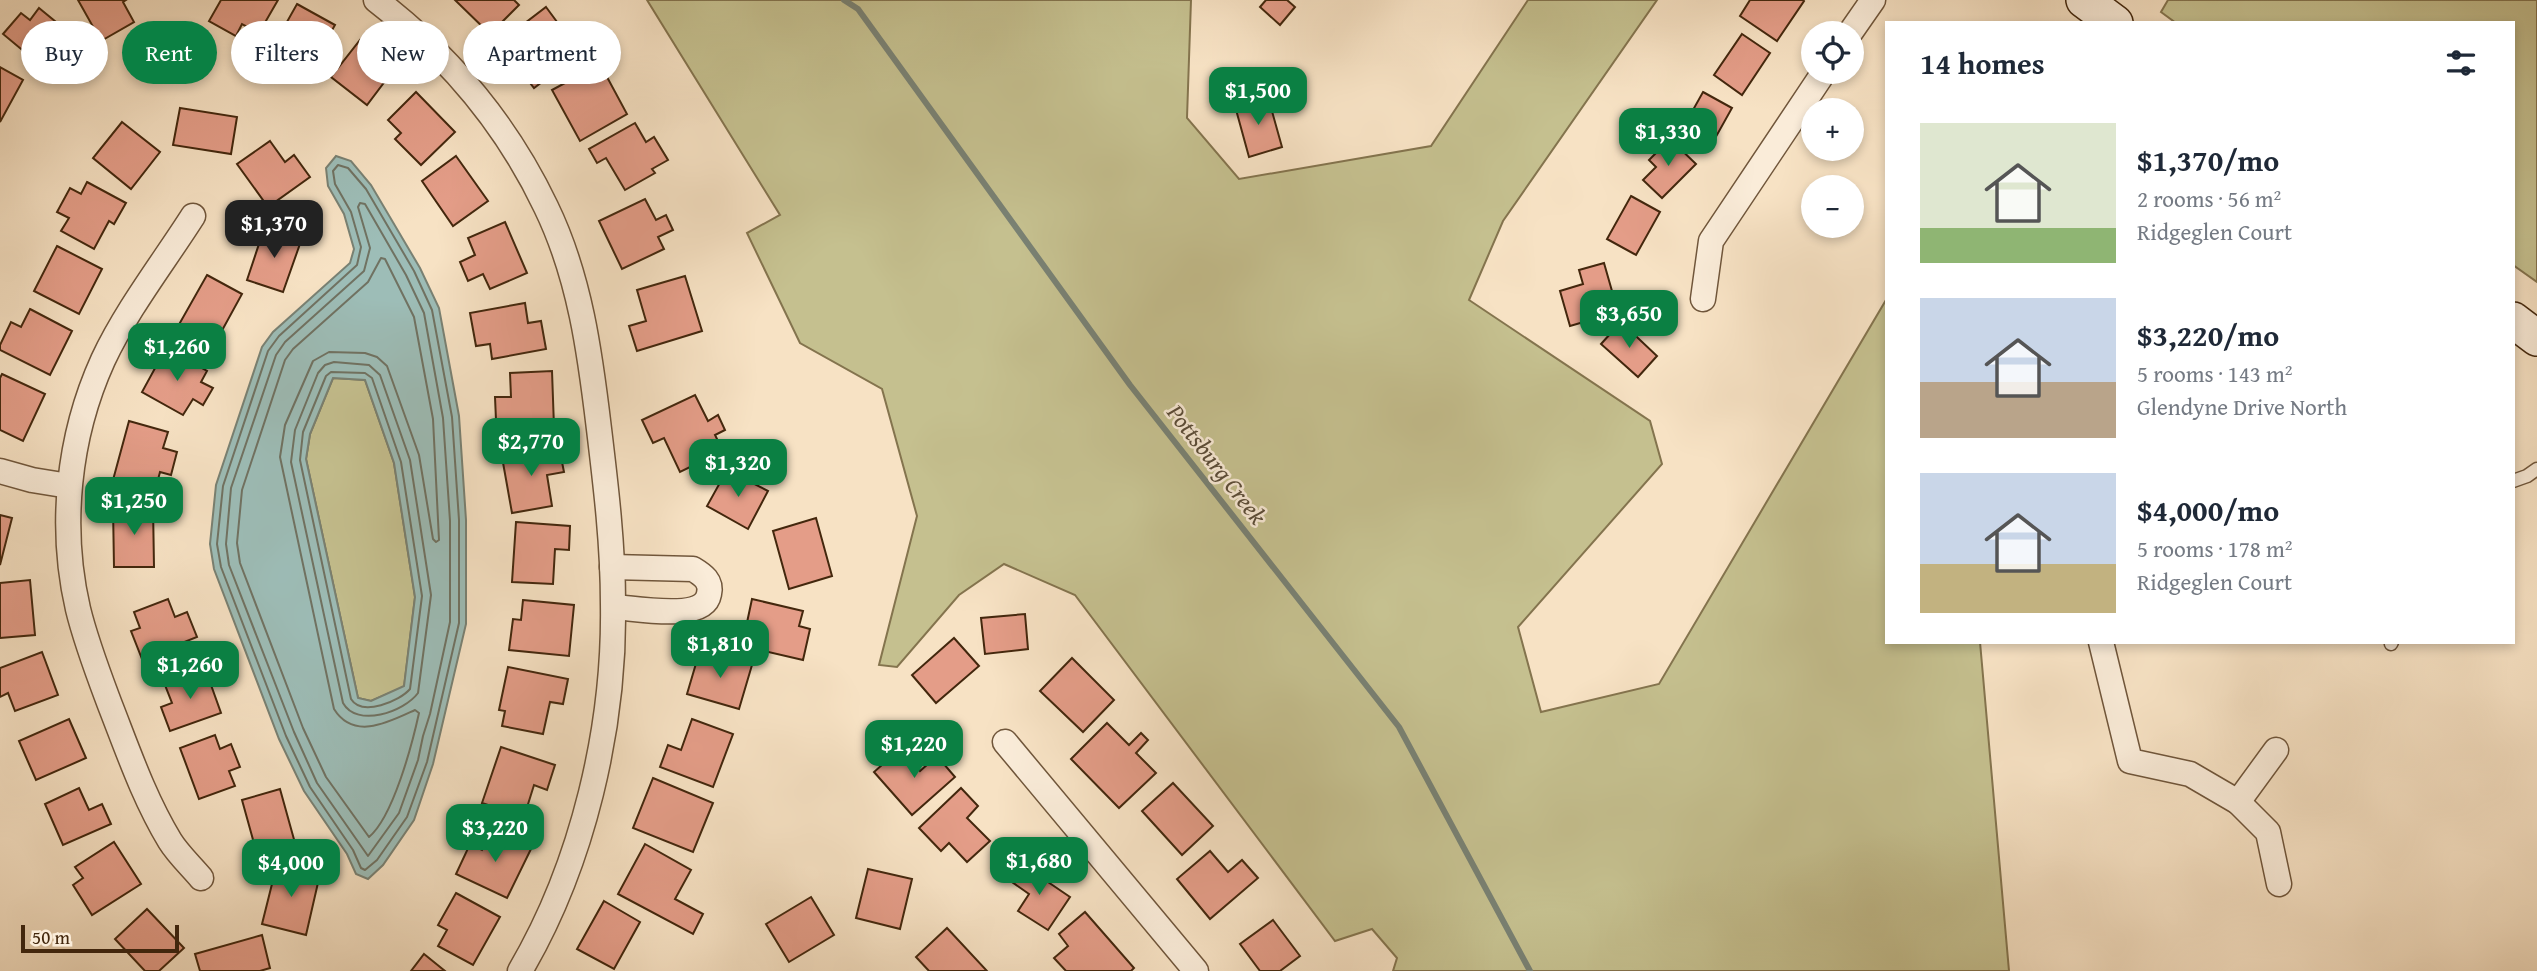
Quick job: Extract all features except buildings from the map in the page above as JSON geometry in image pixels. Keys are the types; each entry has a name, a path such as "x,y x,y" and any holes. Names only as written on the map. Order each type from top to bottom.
{"main road":[{"path":"2515,322 2537,338"}],"street":[{"path":"376,0 441,55 485,107 525,166 547,209 575,286 589,344 608,506 612,567 614,607 608,697 600,751 587,807 554,903 520,971"},
{"path":"1858,21 1873,0"},
{"path":"1703,299 1711,241 1816,84"},
{"path":"193,216 104,358 87,398 75,444 69,486 71,572 90,651 143,790 172,843 201,877"},
{"path":"0,471 32,481 69,486"},
{"path":"612,567 693,569 704,575 710,584 709,597 702,607 688,611 614,607"},
{"path":"2101,644 2130,761 2190,774 2238,802 2268,832 2279,884"},
{"path":"1005,742 1196,971"},
{"path":"2238,802 2276,750"}],"lane":[{"path":"2515,480 2527,477 2537,469"}],"shaded area":[{"path":"647,0 1191,0 1187,118 1239,179 1431,146 1528,0 1657,0 1503,221 1469,300 1650,421 1662,464 1518,627 1541,712 1659,684 1885,302 1885,644 1980,644 2009,971 1393,971 1397,958 1372,929 1335,941 1075,595 1004,564 959,595 897,667 879,665 917,516 882,389 800,343 747,233 780,215"},
{"path":"2168,0 2537,0 2537,282 2515,266 2515,21 2173,21 2161,12"},
{"path":"333,378 365,380 394,463 415,597 404,687 371,701 358,698 306,459 310,434"}],"water":[{"path":"336,156 351,161 371,185 420,268 439,308 459,416 466,520 466,624 433,764 414,820 383,865 368,879 356,874 347,854 304,791 279,739 214,569 210,544 216,485 262,347 273,332 350,263 354,249 344,214 328,186 326,168","holes":["333,378 365,380 394,463 415,597 404,686 371,701 358,698 306,459 310,434"]}],"waterway":[{"name":"Pottsburg Creek","path":"844,0 858,9 1130,385 1399,727 1530,971"}]}
